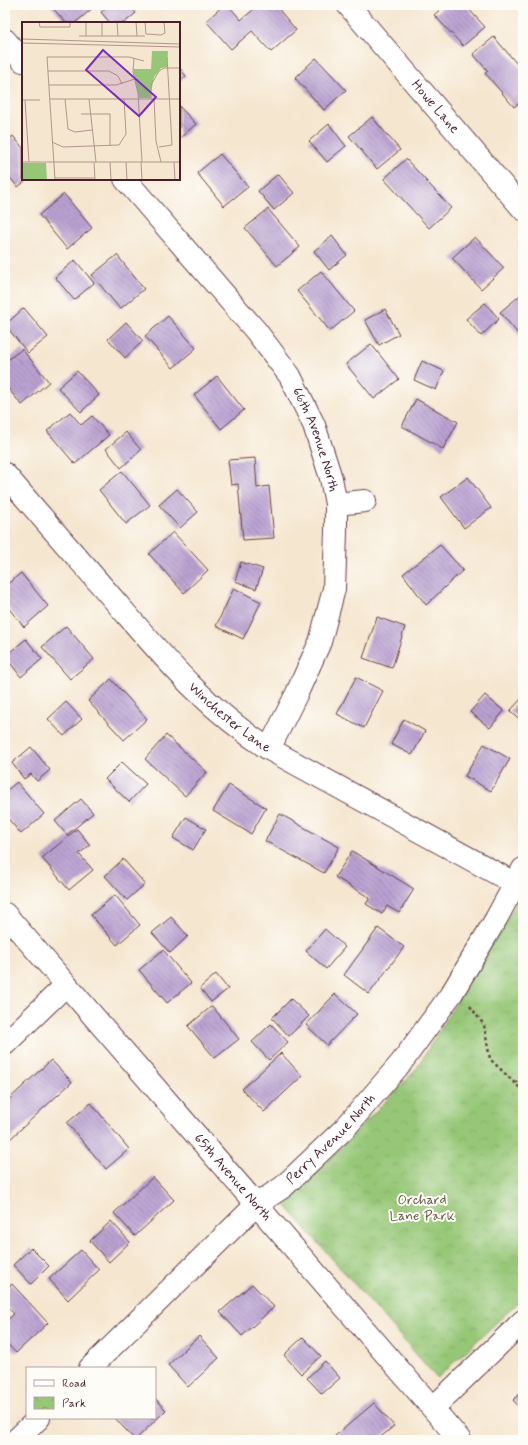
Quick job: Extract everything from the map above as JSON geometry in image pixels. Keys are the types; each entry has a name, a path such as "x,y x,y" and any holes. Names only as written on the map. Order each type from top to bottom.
{"street":[{"name":"Howe Lane","path":"348,5 523,209"},
{"path":"5,40 22,60"},
{"name":"66th Avenue North","path":"126,180 256,331 290,376 314,425 331,478 336,504 334,589 320,642 269,749"},
{"name":"Winchester Lane","path":"5,474 176,672 211,706 248,736 269,749 519,876"},
{"path":"336,504 365,502"},
{"name":"Perry Avenue North","path":"91,1367 257,1204 283,1187 345,1128 401,1063 452,993 519,876"},
{"name":"65th Avenue North","path":"5,914 460,1440"},
{"path":"5,1044 66,984"},
{"path":"433,1408 523,1321"},
{"path":"16,1440 38,1419"}],"path":[{"path":"467,1002 484,1025 490,1059 523,1091"},
{"path":"515,1083 523,1075"}],"green space":[{"name":"Orchard Lane Park","path":"523,892 523,1298 437,1378 285,1205 415,1071"}],"building":[{"path":"50,5 92,5 94,7 76,22 65,22"},
{"path":"109,5 129,5 136,13 125,22 109,22 101,12"},
{"path":"224,5 228,5 241,20 259,5 275,5 296,30 271,52 252,31 231,49 206,21"},
{"path":"445,5 465,5 485,27 463,46 434,15"},
{"path":"494,37 523,71 523,100 514,107 485,73 488,71 473,54"},
{"path":"316,58 346,90 324,110 295,78"},
{"path":"180,68 186,76 180,81"},
{"path":"180,107 196,124 180,138"},
{"path":"372,117 400,150 377,169 349,136"},
{"path":"329,124 346,146 327,162 309,141"},
{"path":"13,136 22,147 22,180 27,180 18,187 5,172 5,142"},
{"path":"220,154 248,187 224,206 197,173"},
{"path":"406,159 451,208 429,228 384,179"},
{"path":"278,174 294,193 274,210 258,191"},
{"path":"64,194 92,228 67,249 39,215"},
{"path":"268,209 300,247 277,266 245,228"},
{"path":"332,236 347,255 329,270 314,251"},
{"path":"475,237 504,268 481,289 452,258"},
{"path":"117,255 144,289 120,309 92,275"},
{"path":"75,260 94,283 74,300 55,277"},
{"path":"321,271 354,311 330,331 297,291"},
{"path":"523,293 523,340 500,312"},
{"path":"485,303 499,319 481,336 466,319"},
{"path":"24,308 48,337 28,353 5,325"},
{"path":"385,309 399,334 379,345 365,320"},
{"path":"168,316 196,348 173,368 145,336"},
{"path":"126,322 143,341 125,358 108,339"},
{"path":"371,344 399,379 374,399 346,364"},
{"path":"22,349 49,382 22,405 5,385 5,362"},
{"path":"422,361 444,371 436,390 414,380"},
{"path":"77,371 99,395 81,412 58,388"},
{"path":"217,376 244,410 221,429 194,395"},
{"path":"416,399 458,422 443,449 402,426"},
{"path":"70,412 81,425 92,416 109,435 75,464 47,431"},
{"path":"126,432 141,450 121,468 106,449"},
{"path":"255,458 257,488 269,486 274,538 243,540 238,484 231,485 228,460"},
{"path":"122,471 150,505 126,524 99,490"},
{"path":"468,477 491,508 464,528 441,497"},
{"path":"177,489 198,512 180,528 159,505"},
{"path":"173,532 208,570 184,593 149,554"},
{"path":"440,545 463,570 426,605 403,574"},
{"path":"241,562 263,569 256,589 235,581"},
{"path":"21,573 48,606 24,627 5,604 5,586"},
{"path":"234,588 261,602 243,639 216,626"},
{"path":"377,617 405,627 392,668 363,658"},
{"path":"66,626 94,659 70,679 42,647"},
{"path":"26,639 42,659 21,677 5,656"},
{"path":"356,677 383,691 364,728 337,714"},
{"path":"111,679 147,719 124,740 88,701"},
{"path":"485,695 504,711 490,728 470,712"},
{"path":"523,697 523,722 510,711"},
{"path":"66,702 82,719 64,736 48,719"},
{"path":"404,719 425,731 412,755 391,744"},
{"path":"166,735 207,772 185,796 145,759"},
{"path":"484,744 510,759 491,791 465,776"},
{"path":"31,747 50,770 37,781 31,774 24,779 12,763"},
{"path":"122,762 146,784 129,802 105,779"},
{"path":"17,782 44,814 21,834 5,815 5,792"},
{"path":"229,785 266,808 251,834 213,811"},
{"path":"81,799 93,813 67,835 55,821"},
{"path":"280,814 339,847 324,873 265,841"},
{"path":"186,817 206,829 193,850 173,838"},
{"path":"77,829 90,845 79,854 93,870 69,890 42,858"},
{"path":"352,851 414,889 399,913 387,906 382,914 366,904 370,898 335,877"},
{"path":"123,859 145,884 127,900 105,876"},
{"path":"115,895 140,925 117,945 91,915"},
{"path":"171,917 188,936 170,953 152,933"},
{"path":"378,928 404,947 369,994 344,975"},
{"path":"325,929 345,947 326,969 306,951"},
{"path":"163,950 191,983 167,1003 139,970"},
{"path":"216,974 228,989 211,1002 200,988"},
{"path":"335,994 357,1014 327,1045 306,1025"},
{"path":"291,999 309,1016 289,1036 272,1018"},
{"path":"212,1006 239,1039 215,1058 188,1026"},
{"path":"271,1024 288,1042 269,1060 252,1042"},
{"path":"281,1053 302,1076 264,1112 242,1089"},
{"path":"51,1060 72,1082 9,1140 5,1136 5,1103"},
{"path":"91,1103 129,1149 106,1169 67,1123"},
{"path":"153,1177 174,1200 135,1236 114,1213"},
{"path":"111,1221 130,1242 109,1262 90,1241"},
{"path":"31,1248 49,1266 31,1284 13,1265"},
{"path":"81,1250 99,1270 68,1300 49,1279"},
{"path":"12,1284 48,1323 16,1353 5,1341 5,1322 14,1314 5,1304 5,1290"},
{"path":"252,1284 274,1307 242,1336 220,1312"},
{"path":"199,1336 219,1358 188,1387 168,1365"},
{"path":"303,1337 321,1356 301,1374 284,1355"},
{"path":"325,1361 340,1378 322,1394 307,1378"},
{"path":"523,1391 523,1411 513,1400"},
{"path":"156,1399 166,1410 135,1440 116,1419 156,1419"},
{"path":"374,1403 394,1426 377,1440 338,1440 335,1436"}]}
